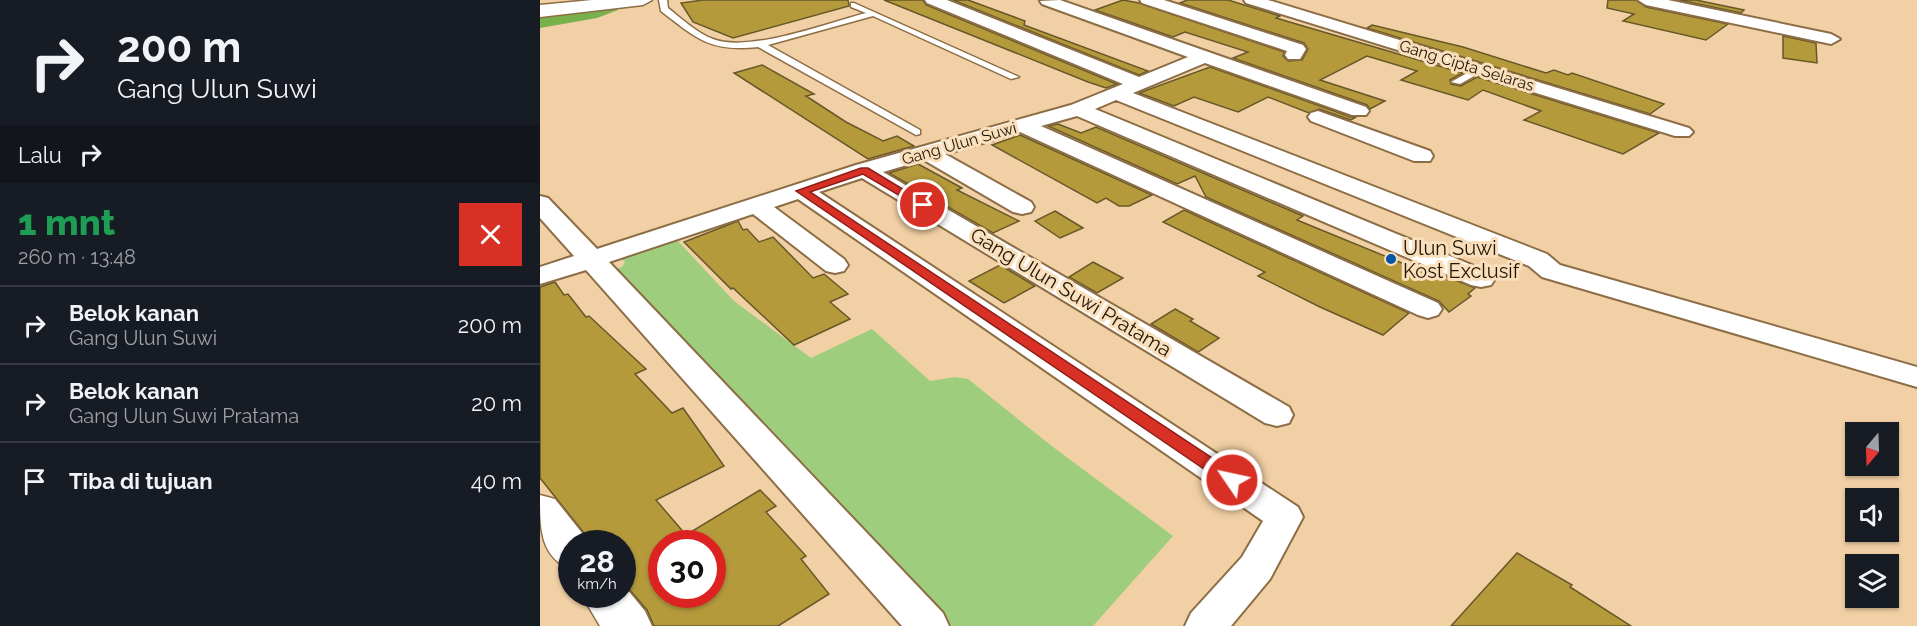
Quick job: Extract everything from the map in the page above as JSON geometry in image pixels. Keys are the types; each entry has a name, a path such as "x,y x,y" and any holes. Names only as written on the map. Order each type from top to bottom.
{"main road":[{"path":"540,5 584,0"},
{"path":"540,11 643,0"},
{"path":"540,510 558,534"},
{"path":"614,608 628,626"}],"street":[{"path":"933,0 1126,88 1538,260 1551,271 1917,377"},
{"path":"1048,0 1359,111"},
{"path":"1148,0 1297,49 1294,55"},
{"name":"Gang Cipta Selaras","path":"1252,0 1682,132"},
{"path":"1646,0 1832,39"},
{"name":"Gang Ulun Suwi","path":"540,276 864,170 921,142 1022,125 1078,109 1203,57"},
{"path":"1182,66 1422,156"},
{"path":"1078,109 1481,279"},
{"path":"1022,125 1428,309"},
{"path":"921,142 1022,207"},
{"name":"Gang Ulun Suwi Pratama","path":"864,170 1277,415"},
{"path":"801,191 1285,517 1256,568 1206,626"},
{"path":"540,203 928,626"},
{"path":"756,205 835,265"}],"lane":[{"path":"663,0 663,9 714,43 740,46 760,44 874,13"},
{"path":"854,5 1014,77"},
{"path":"760,44 921,142"},
{"path":"1456,81 1480,69"}],"green space":[{"path":"616,8 618,10 597,18 540,28 540,15"},
{"path":"677,240 734,301 811,358 872,329 930,381 955,377 968,379 1053,447 1173,536 1093,626 952,626 610,271 622,267 625,262 620,258"}],"building":[{"path":"703,0 848,0 849,6 733,38 693,22 681,3"},
{"path":"884,0 923,0 926,5 1117,84 1106,88 1088,82"},
{"path":"953,0 968,0 1025,21 1024,25 1148,71 1139,75"},
{"path":"1123,0 1139,3 1284,52 1283,56 1288,61 1302,60 1308,49 1304,43 1180,3 1187,0 1228,0 1280,16 1276,18 1463,73 1450,80 1451,84 1461,86 1477,77 1659,133 1623,154 1524,120 1541,111 1483,90 1468,100 1401,80 1417,71 1367,56 1320,80 1385,101 1370,109 1367,105 1233,58 1248,52 1185,32 1173,37 1095,10"},
{"path":"1608,0 1636,0 1646,7 1728,24 1706,40 1623,21 1634,14 1607,8"},
{"path":"1679,0 1696,0 1744,10 1741,13"},
{"path":"1372,25 1463,47 1546,73 1554,70 1568,75 1572,73 1664,104 1650,114 1367,28"},
{"path":"1783,36 1816,43 1817,63 1783,58"},
{"path":"762,65 814,94 806,96 846,122 883,141 897,136 914,146 868,159 734,73"},
{"path":"1210,67 1356,117 1351,120 1319,109 1309,113 1268,97 1238,112 1194,97 1174,106 1139,93"},
{"path":"1058,124 1081,133 1096,127 1303,216 1297,220 1431,275 1435,272 1475,288 1468,294 1471,296 1449,312 1439,301 1206,197 1195,176 1177,184 1048,126"},
{"path":"1020,135 1152,195 1129,206 1119,206 1106,198 1097,203 992,145"},
{"path":"918,164 962,188 957,190 1019,221 993,233 889,173"},
{"path":"1184,210 1409,313 1383,335 1320,307 1258,276 1265,272 1163,222"},
{"path":"1055,211 1083,228 1060,238 1035,221"},
{"path":"738,221 743,230 747,229 759,242 773,237 813,278 824,274 848,294 830,302 850,319 794,345 733,288 731,289 684,242"},
{"path":"1093,262 1123,278 1097,293 1069,277"},
{"path":"1000,265 1035,286 1004,303 969,281"},
{"path":"555,282 564,295 568,294 586,317 589,316 646,369 635,374 672,413 683,408 724,466 656,500 682,530 648,530 648,608 726,608 726,530 694,530 760,490 776,506 766,512 806,556 801,559 829,594 778,626 654,626 647,610 636,597 636,530 582,530 540,478 540,287"},
{"path":"1175,309 1219,338 1198,352 1151,324"},
{"path":"1517,553 1572,585 1570,587 1631,626 1451,626"}],"place":[{"name":"Ulun Suwi Kost Exclusif","path":"1391,259"}],"route":[{"path":"923,205 864,170 801,191 1232,480"}]}
